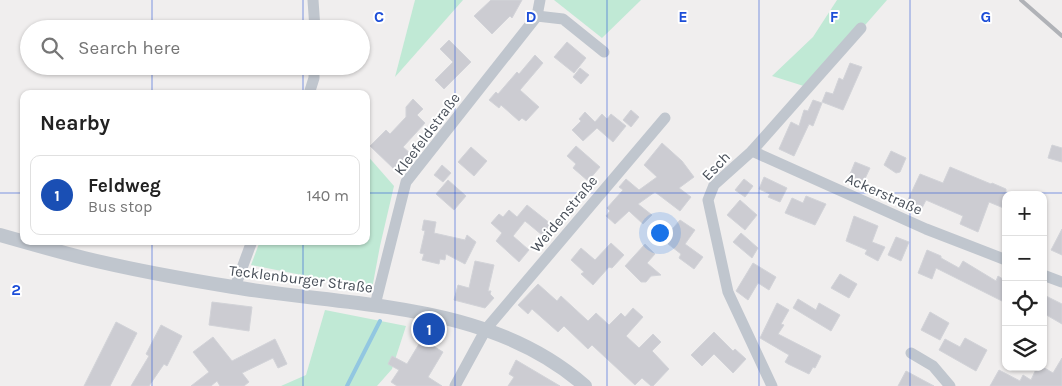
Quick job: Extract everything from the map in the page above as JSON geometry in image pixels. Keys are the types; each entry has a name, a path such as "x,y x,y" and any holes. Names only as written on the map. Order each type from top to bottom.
{"street":[{"path":"313,0 315,20"},
{"path":"540,0 538,16 563,19 604,52"},
{"name":"Kleefeldstraße","path":"375,305 406,182 538,16"},
{"name":"Esch","path":"772,386 728,292 708,200 714,185 752,151 861,28"},
{"path":"310,90 314,75"},
{"name":"Weidenstraße","path":"456,386 486,329 665,118"},
{"name":"Ackerstraße","path":"752,151 926,229 1002,258"},
{"name":"Tecklenburger Straße","path":"0,235 20,240"},
{"name":"Tecklenburger Straße","path":"37,245 84,258 235,287 375,305 432,315 486,329 543,356 585,386"},
{"path":"235,287 251,245"},
{"path":"1047,276 1062,282"},
{"path":"911,353 934,366 950,386"}],"green space":[{"path":"415,0 463,0 395,77"},
{"path":"554,0 641,0 602,38"},
{"path":"837,0 887,0 810,88 772,76 813,37"},
{"path":"370,159 394,186 372,289 251,265 258,245 370,245"},
{"path":"325,310 406,326 392,369 377,386 281,386 306,375"}],"building":[{"path":"491,0 522,0 512,18 510,16 492,34 474,16"},
{"path":"449,40 471,62 444,89 435,80 453,62 440,49"},
{"path":"567,42 586,58 574,73 554,57"},
{"path":"535,55 543,63 520,90 539,107 526,121 522,118 519,121 501,105 499,108 489,100 496,92 498,94 517,72 519,74"},
{"path":"850,63 862,67 843,110 822,102 826,92 833,94 839,78 843,80"},
{"path":"580,68 589,75 581,84 573,77"},
{"path":"413,99 423,109 417,115 425,123 403,147 411,154 395,170 370,146 386,130 390,134 406,117 406,107"},
{"path":"813,100 822,103 813,126 809,124 794,156 779,149 791,122 799,126 804,110 808,111"},
{"path":"631,110 639,117 631,127 623,120"},
{"path":"585,112 595,122 602,114 607,119 611,114 626,126 613,142 597,128 583,141 572,130 581,121 579,119"},
{"path":"662,143 682,161 694,177 679,188 691,197 680,211 655,192 638,204 652,215 643,224 629,211 615,224 606,216 610,211 607,208 623,190 619,187 626,179 639,190 657,177 644,165"},
{"path":"1052,145 1062,148 1062,162 1048,158"},
{"path":"576,146 600,167 588,181 573,168 576,164 567,156"},
{"path":"471,147 487,161 474,176 458,162"},
{"path":"891,151 906,158 900,172 896,173 884,165"},
{"path":"855,162 870,168 862,185 848,179"},
{"path":"442,165 451,173 443,182 434,175"},
{"path":"950,167 992,183 1006,189 1006,191 1002,191 1002,207 989,202 978,232 960,224 963,216 926,200 921,210 906,204 920,174 943,183"},
{"path":"764,177 787,188 780,202 768,197 770,194 759,189"},
{"path":"744,179 753,186 745,197 735,190"},
{"path":"448,180 466,196 454,210 436,194"},
{"path":"806,196 826,204 815,225 785,213 792,198 803,203"},
{"path":"740,200 757,215 745,230 727,215"},
{"path":"527,205 551,224 542,235 525,221 513,236 529,250 519,262 496,241 502,233 491,223 499,214 503,217 509,210 517,217"},
{"path":"854,216 878,226 872,242 885,247 878,261 865,254 867,250 846,241"},
{"path":"424,220 436,222 434,233 465,240 467,235 476,242 465,264 446,254 445,260 440,259 439,264 422,260 424,254 420,253 425,231 422,230"},
{"path":"680,220 695,230 685,244 703,257 694,269 679,258 681,254 663,240"},
{"path":"1062,229 1062,255 1051,250"},
{"path":"741,233 758,248 752,258 733,242"},
{"path":"896,237 909,242 901,261 888,255"},
{"path":"611,243 624,255 612,268 609,267 593,285 581,274 584,272 571,260 581,248 595,260"},
{"path":"645,244 655,254 647,263 661,275 651,276 646,282 641,282 625,266"},
{"path":"927,250 941,256 941,258 959,268 963,261 996,281 998,276 1002,278 1002,301 936,268 932,279 918,273"},
{"path":"475,261 494,265 488,291 491,291 490,294 494,298 485,308 454,300 458,285 469,288"},
{"path":"753,263 776,277 769,290 758,283 748,300 736,291"},
{"path":"840,274 857,284 849,298 831,288"},
{"path":"538,284 557,301 561,296 588,321 596,313 609,325 621,313 625,317 633,308 643,317 626,336 639,348 653,334 661,342 652,351 669,369 653,386 642,378 635,385 592,345 588,349 564,326 558,332 532,309 528,314 518,305"},
{"path":"1047,296 1062,304 1062,324 1047,315"},
{"path":"798,299 816,310 819,303 840,315 831,331 793,308"},
{"path":"212,302 252,307 249,331 209,325"},
{"path":"777,303 789,310 781,324 784,325 778,334 821,356 815,368 813,367 809,374 785,362 789,355 760,338"},
{"path":"930,312 949,323 940,340 921,330"},
{"path":"116,322 137,333 110,386 84,386"},
{"path":"161,325 182,336 167,366 164,364 149,386 131,386 149,356 146,354"},
{"path":"714,332 733,351 735,349 746,359 733,373 714,354 702,366 691,355"},
{"path":"213,337 232,361 275,339 287,364 278,368 273,358 242,373 249,382 244,386 220,386 217,381 211,386 191,386 209,372 193,352"},
{"path":"965,338 987,350 976,371 939,350 945,339 960,347"},
{"path":"422,339 443,352 428,377 442,386 397,386 391,382 399,370 388,364 392,356 407,364"},
{"path":"1062,358 1062,386 990,386 999,370 1020,381 1023,375 1031,380 1035,371 1047,371 1047,369 1053,373"},
{"path":"516,360 560,386 508,386 514,377 509,374"},
{"path":"906,371 934,386 898,386"}],"waterway":[{"path":"347,386 380,321"}],"railway":[{"path":"1021,0 1062,36"}],"place":[{"name":"Feldweg","path":"429,329"}]}
